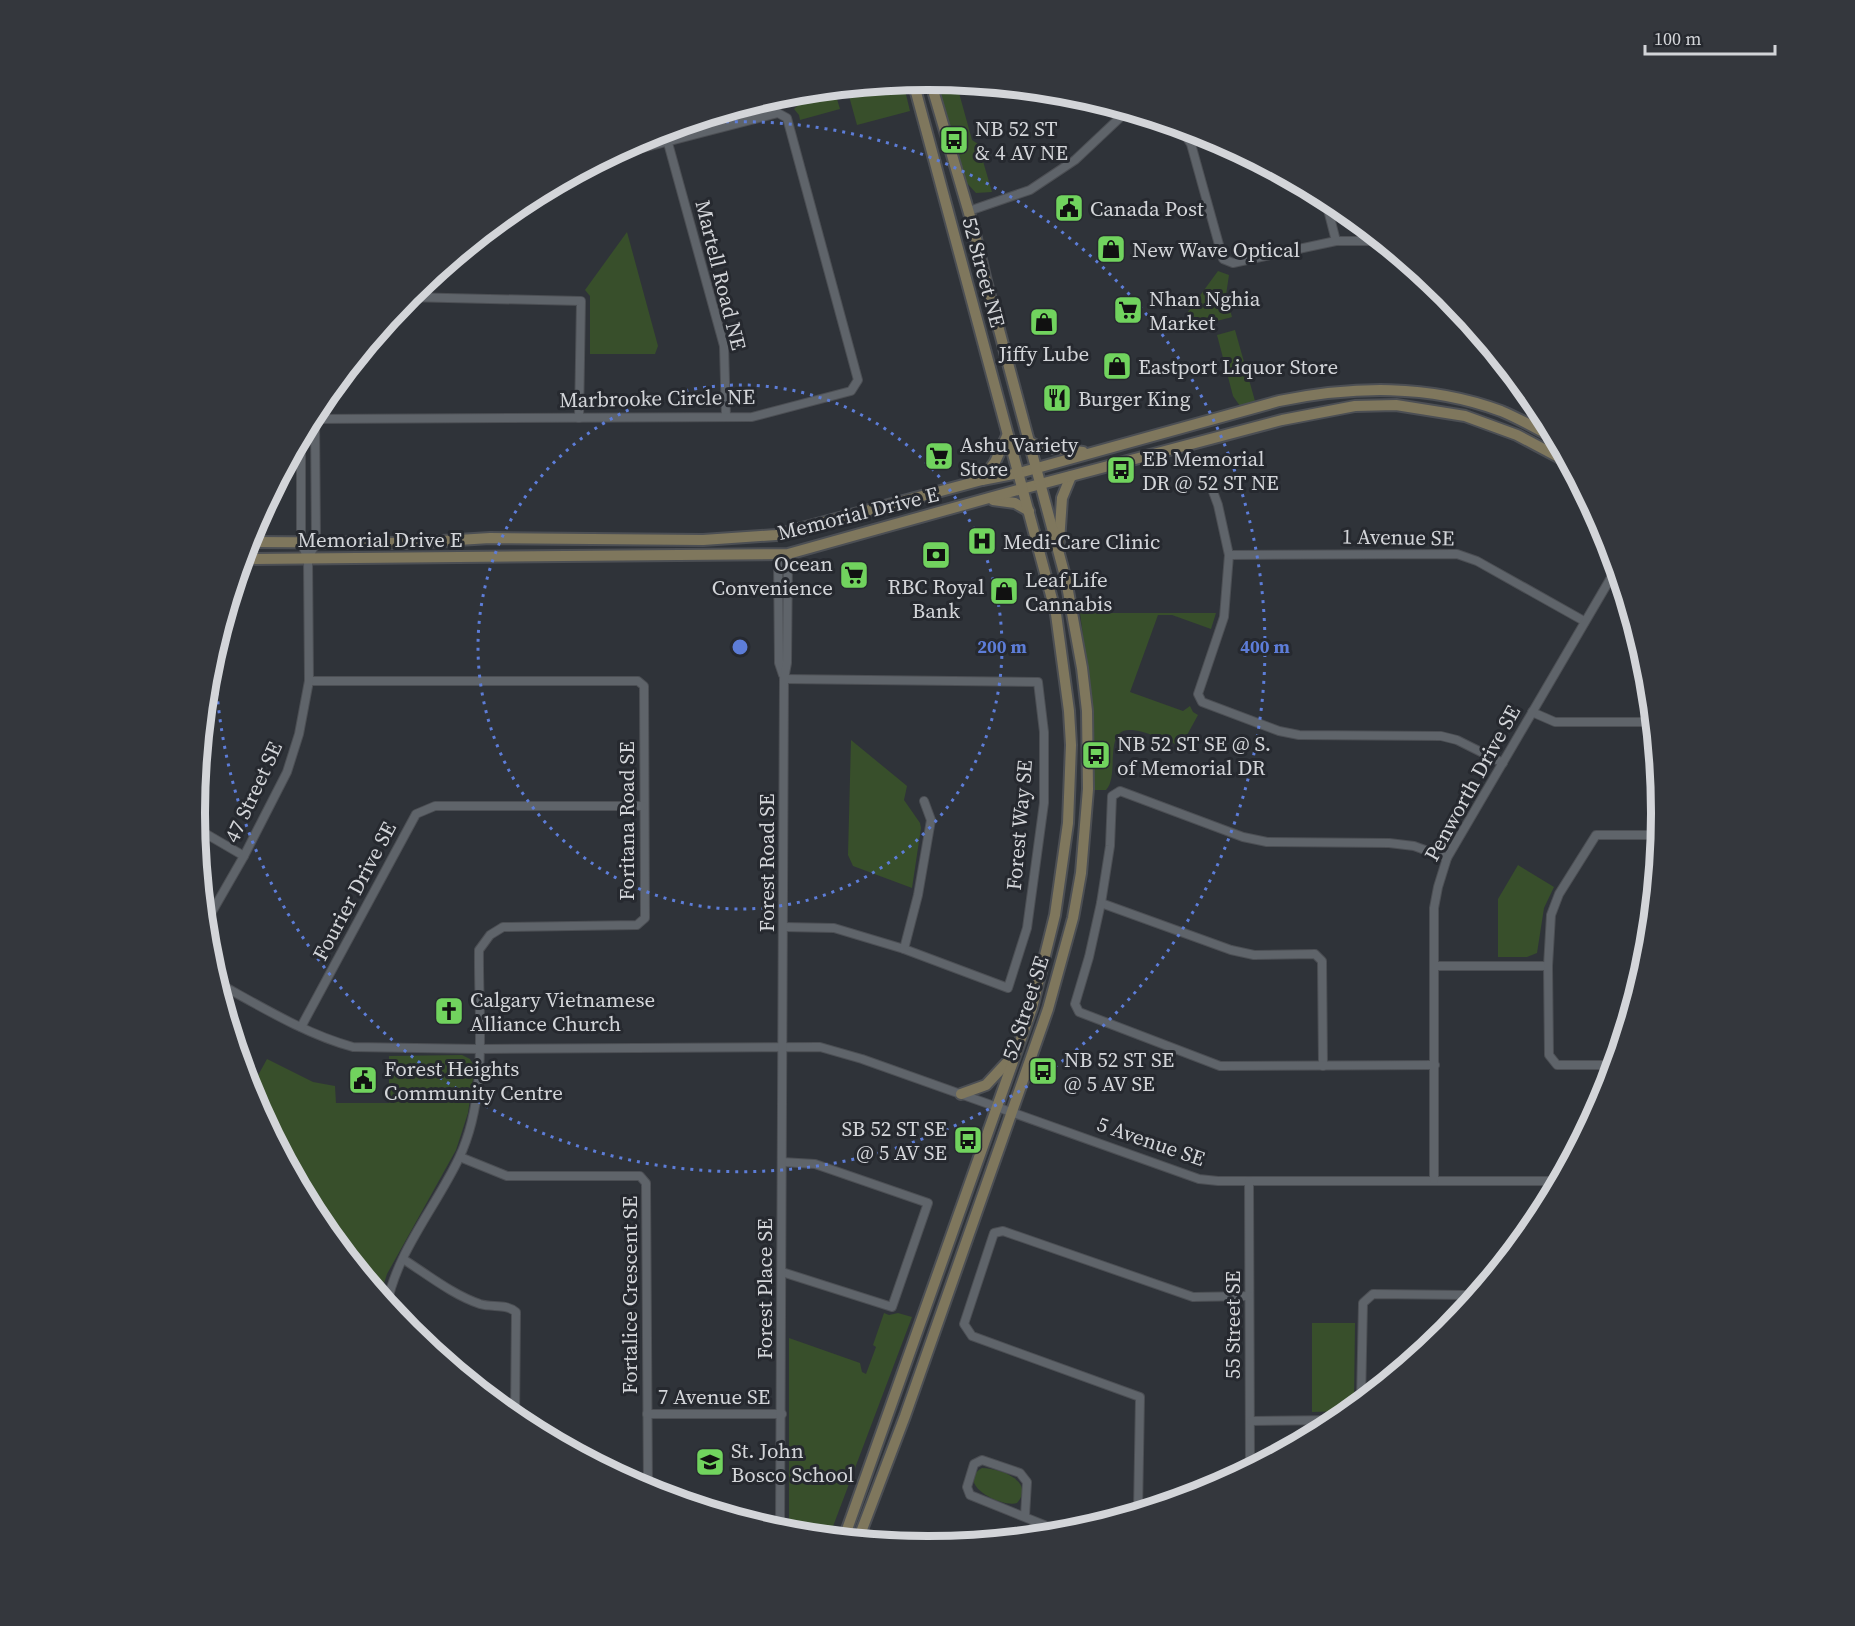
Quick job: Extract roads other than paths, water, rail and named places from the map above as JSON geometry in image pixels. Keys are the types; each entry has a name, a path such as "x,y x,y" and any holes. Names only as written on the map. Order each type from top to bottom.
{"main road":[{"name":"52 Street NE","path":"933,90 969,211 1035,468"},
{"name":"52 Street NE","path":"916,91 1007,436 1019,473"},
{"path":"949,216 969,211"},
{"name":"Memorial Drive E","path":"258,542 410,543 490,538 703,540 776,535 982,480 1019,473 1279,401 1316,393 1354,389 1398,389 1434,393 1502,412 1541,431"},
{"name":"Memorial Drive E","path":"252,558 783,555 1023,488 1282,420 1355,406 1396,405 1465,416 1517,435 1556,456"},
{"path":"982,480 995,462 1007,436"},
{"path":"1028,441 1037,446 1089,453"},
{"name":"52 Street SE","path":"861,1532 905,1416 1048,1010 1062,960 1081,873 1086,823 1088,743 1082,668 1071,603 1035,468"},
{"name":"52 Street SE","path":"846,1531 1032,1008 1055,915 1068,823 1069,711 1056,614 1019,473"},
{"path":"1058,549 1062,498 1071,476"},
{"path":"984,500 1015,503 1029,511"},
{"path":"962,1094 986,1085 1017,1051"}],"street":[{"name":"Marbrooke Circle NE","path":"321,419 752,417 851,391 858,380 787,118 778,113 642,149"},
{"path":"969,211 1020,194 1047,179 1075,160 1120,117"},
{"path":"1188,139 1191,144 1223,259 1233,263 1336,241 1370,241"},
{"name":"Martell Road NE","path":"668,143 724,346 726,417"},
{"path":"1329,212 1336,241"},
{"path":"421,297 581,301 579,418"},
{"path":"308,559 316,542 313,431"},
{"path":"301,451 301,542 308,559"},
{"path":"1208,478 1218,505 1229,555 1226,608 1198,694 1202,702 1279,731 1299,735 1441,736 1457,740 1503,763"},
{"name":"1 Avenue SE","path":"1229,555 1456,554 1477,561 1584,621"},
{"name":"Forest Road SE","path":"782,1047 784,679 780,663 783,555"},
{"name":"47 Street SE","path":"212,912 244,856 287,772 299,734 309,681 308,559"},
{"name":"Penworth Drive SE","path":"1434,1180 1434,908 1438,887 1447,858 1611,578"},
{"name":"Forest Way SE","path":"784,679 1038,682 1044,732 1044,803 1027,928 1008,988 904,950 834,928 784,927"},
{"name":"Foritana Road SE","path":"309,681 638,681 644,686 645,918 637,925 503,927 490,935 480,950 479,1089 472,1122 460,1157 403,1259 389,1295"},
{"path":"1532,712 1554,722 1644,722"},
{"path":"1435,1065 1220,1066 1079,1012 1076,1004 1101,903 1110,846 1112,796 1120,790 1244,837 1268,842 1389,843 1414,846 1447,858"},
{"path":"904,950 918,895 931,820 924,801"},
{"name":"Fourier Drive SE","path":"301,1027 416,814 435,806 643,806"},
{"path":"205,834 244,856"},
{"path":"1604,1065 1557,1065 1549,1055 1548,966 1551,915 1559,894 1596,835 1650,835"},
{"path":"1101,903 1231,950 1254,955 1315,954 1322,961 1323,1066"},
{"path":"1434,966 1548,966"},
{"name":"5 Avenue SE","path":"226,987 301,1027 353,1047 479,1049 820,1047 962,1094 1199,1179 1218,1181 1550,1180"},
{"name":"Forest Place SE","path":"780,1521 782,1047"},
{"name":"Fortalice Crescent SE","path":"460,1157 507,1176 640,1176 646,1183 648,1480"},
{"path":"782,1162 815,1164 928,1203 892,1307 782,1272"},
{"name":"55 Street SE","path":"1249,1181 1250,1459"},
{"path":"1138,1504 1140,1397 972,1336 964,1324 994,1233 1003,1231 1193,1297 1249,1296"},
{"path":"403,1259 460,1295 482,1305 509,1306 516,1312 515,1406"},
{"path":"1361,1392 1363,1304 1373,1294 1466,1295"},
{"name":"7 Avenue SE","path":"647,1414 782,1414"},
{"path":"1251,1421 1319,1420"},
{"path":"1025,1516 1027,1482 1020,1473 982,1460 974,1464 967,1487 970,1495 1047,1526"}],"place":[{"name":"NB 52 ST & 4 AV NE","path":"954,140"},
{"name":"Canada Post","path":"1069,208"},
{"name":"New Wave Optical","path":"1111,249"},
{"name":"Nhan Nghia Market","path":"1128,310"},
{"name":"Jiffy Lube","path":"1044,322"},
{"name":"Eastport Liquor Store","path":"1117,366"},
{"name":"Burger King","path":"1057,398"},
{"name":"Ashu Variety Store","path":"939,456"},
{"name":"EB Memorial DR @ 52 ST NE","path":"1121,470"},
{"name":"Medi-Care Clinic","path":"982,541"},
{"name":"RBC Royal Bank","path":"936,555"},
{"name":"Ocean Convenience","path":"854,575"},
{"name":"Leaf Life Cannabis","path":"1004,591"},
{"name":"NB 52 ST SE @ S. of Memorial DR","path":"1096,755"},
{"name":"Calgary Vietnamese Alliance Church","path":"449,1011"},
{"name":"NB 52 ST SE @ 5 AV SE","path":"1043,1071"},
{"name":"Forest Heights Community Centre","path":"363,1080"},
{"name":"SB 52 ST SE @ 5 AV SE","path":"968,1140"},
{"name":"St. John Bosco School","path":"710,1462"}]}
